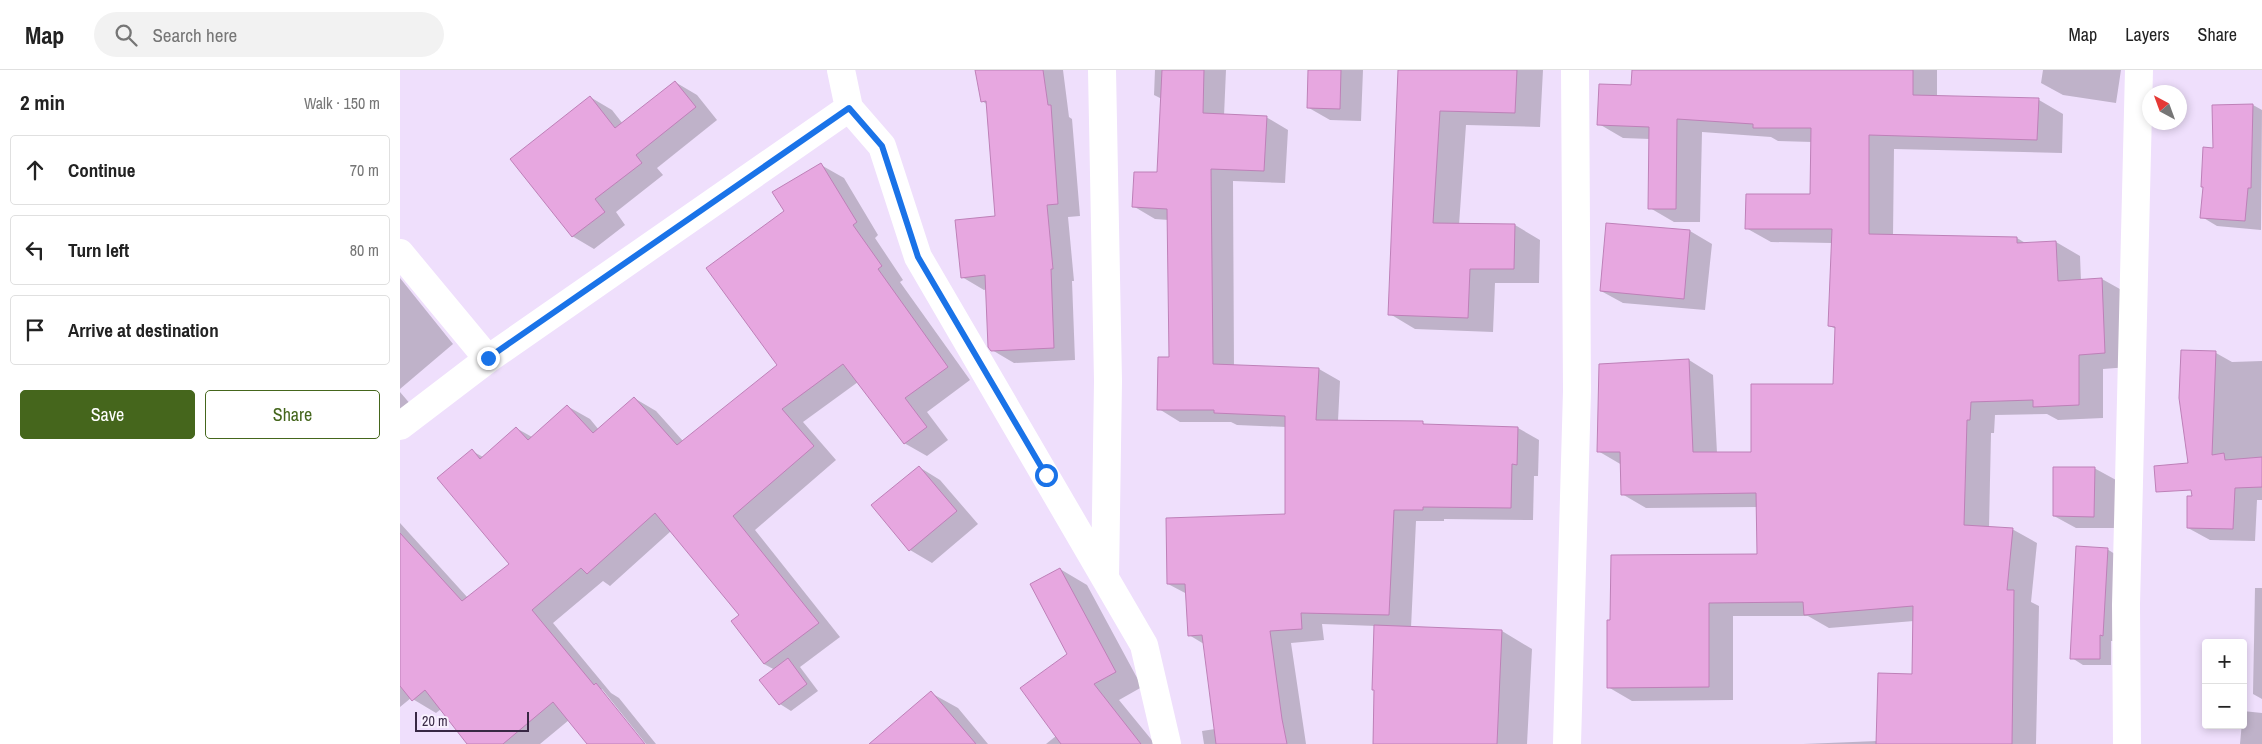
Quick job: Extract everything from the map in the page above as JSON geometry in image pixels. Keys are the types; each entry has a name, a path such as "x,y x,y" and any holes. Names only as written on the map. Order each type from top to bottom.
{"street":[{"path":"841,70 849,108 882,146 918,257 1144,645 1167,744"},
{"path":"1102,70 1108,381 1105,578"},
{"path":"1567,744 1577,392 1575,70"},
{"path":"2127,744 2126,604 2139,70"},
{"path":"400,426 488,358 849,108"},
{"path":"400,253 488,358"}],"building":[{"path":"975,70 1043,70 1048,105 1051,105 1058,204 1047,205 1053,269 1051,269 1054,348 991,351 988,347 985,275 961,278 955,220 995,216 986,101 981,102"},
{"path":"1162,70 1204,70 1203,113 1267,116 1264,171 1211,169 1213,364 1319,368 1316,420 1423,421 1423,424 1518,427 1517,465 1512,464 1511,508 1423,507 1423,510 1394,510 1389,615 1301,613 1302,629 1270,631 1287,744 1216,744 1202,635 1188,636 1185,584 1167,584 1166,518 1285,514 1285,416 1214,413 1214,410 1157,410 1158,357 1169,357 1167,209 1132,207 1134,172 1157,172"},
{"path":"1308,70 1341,70 1340,109 1307,108"},
{"path":"1398,70 1517,70 1515,113 1440,111 1433,223 1515,224 1514,269 1470,269 1468,318 1388,315"},
{"path":"1632,70 1913,70 1913,95 2039,98 2037,140 1869,135 1869,234 2017,237 2017,243 2056,241 2058,281 2102,278 2105,353 2079,355 2079,405 2033,407 2033,400 1971,402 1970,420 1967,420 1964,525 2013,528 2007,590 2014,590 2012,744 1876,744 1878,673 1912,674 1913,606 1804,615 1803,602 1709,603 1709,687 1607,688 1607,620 1610,620 1611,555 1757,554 1756,493 1621,495 1620,452 1597,452 1599,364 1689,359 1693,452 1751,452 1751,384 1833,384 1835,327 1828,326 1832,229 1745,229 1746,194 1810,194 1811,128 1753,128 1753,124 1677,119 1676,209 1648,209 1649,127 1597,125 1599,84 1631,85"},
{"path":"675,81 696,107 636,155 642,163 595,199 605,212 572,237 510,159 590,96 615,128"},
{"path":"2253,104 2251,188 2248,188 2245,221 2200,218 2203,187 2201,187 2203,147 2213,148 2212,105"},
{"path":"821,163 857,222 853,225 882,266 878,269 948,367 905,398 927,427 904,444 843,364 782,409 814,446 733,516 819,623 764,664 731,621 739,615 655,513 587,574 581,568 532,610 594,685 596,683 645,744 587,744 553,702 503,744 467,744 425,690 412,701 400,686 400,533 462,601 509,564 437,478 472,449 480,459 516,427 528,440 567,405 593,433 634,397 677,445 777,365 706,268 784,211 772,192"},
{"path":"1606,223 1690,230 1684,299 1600,291"},
{"path":"2181,350 2216,351 2212,455 2224,453 2225,460 2262,457 2262,487 2235,488 2233,529 2187,528 2187,496 2192,496 2191,490 2156,492 2154,466 2188,463 2179,398"},
{"path":"919,466 957,511 909,551 871,505"},
{"path":"2053,467 2095,467 2094,517 2053,516"},
{"path":"2076,546 2108,548 2103,636 2100,635 2100,659 2070,659"},
{"path":"1060,568 1116,672 1094,684 1141,744 1061,744 1020,688 1067,654 1030,584"},
{"path":"1374,625 1502,630 1497,744 1373,744"},
{"path":"788,658 807,684 779,705 759,680"},
{"path":"931,691 976,744 869,744"}],"route":[{"path":"488,358 849,108 882,146 918,257 1046,475"}]}
